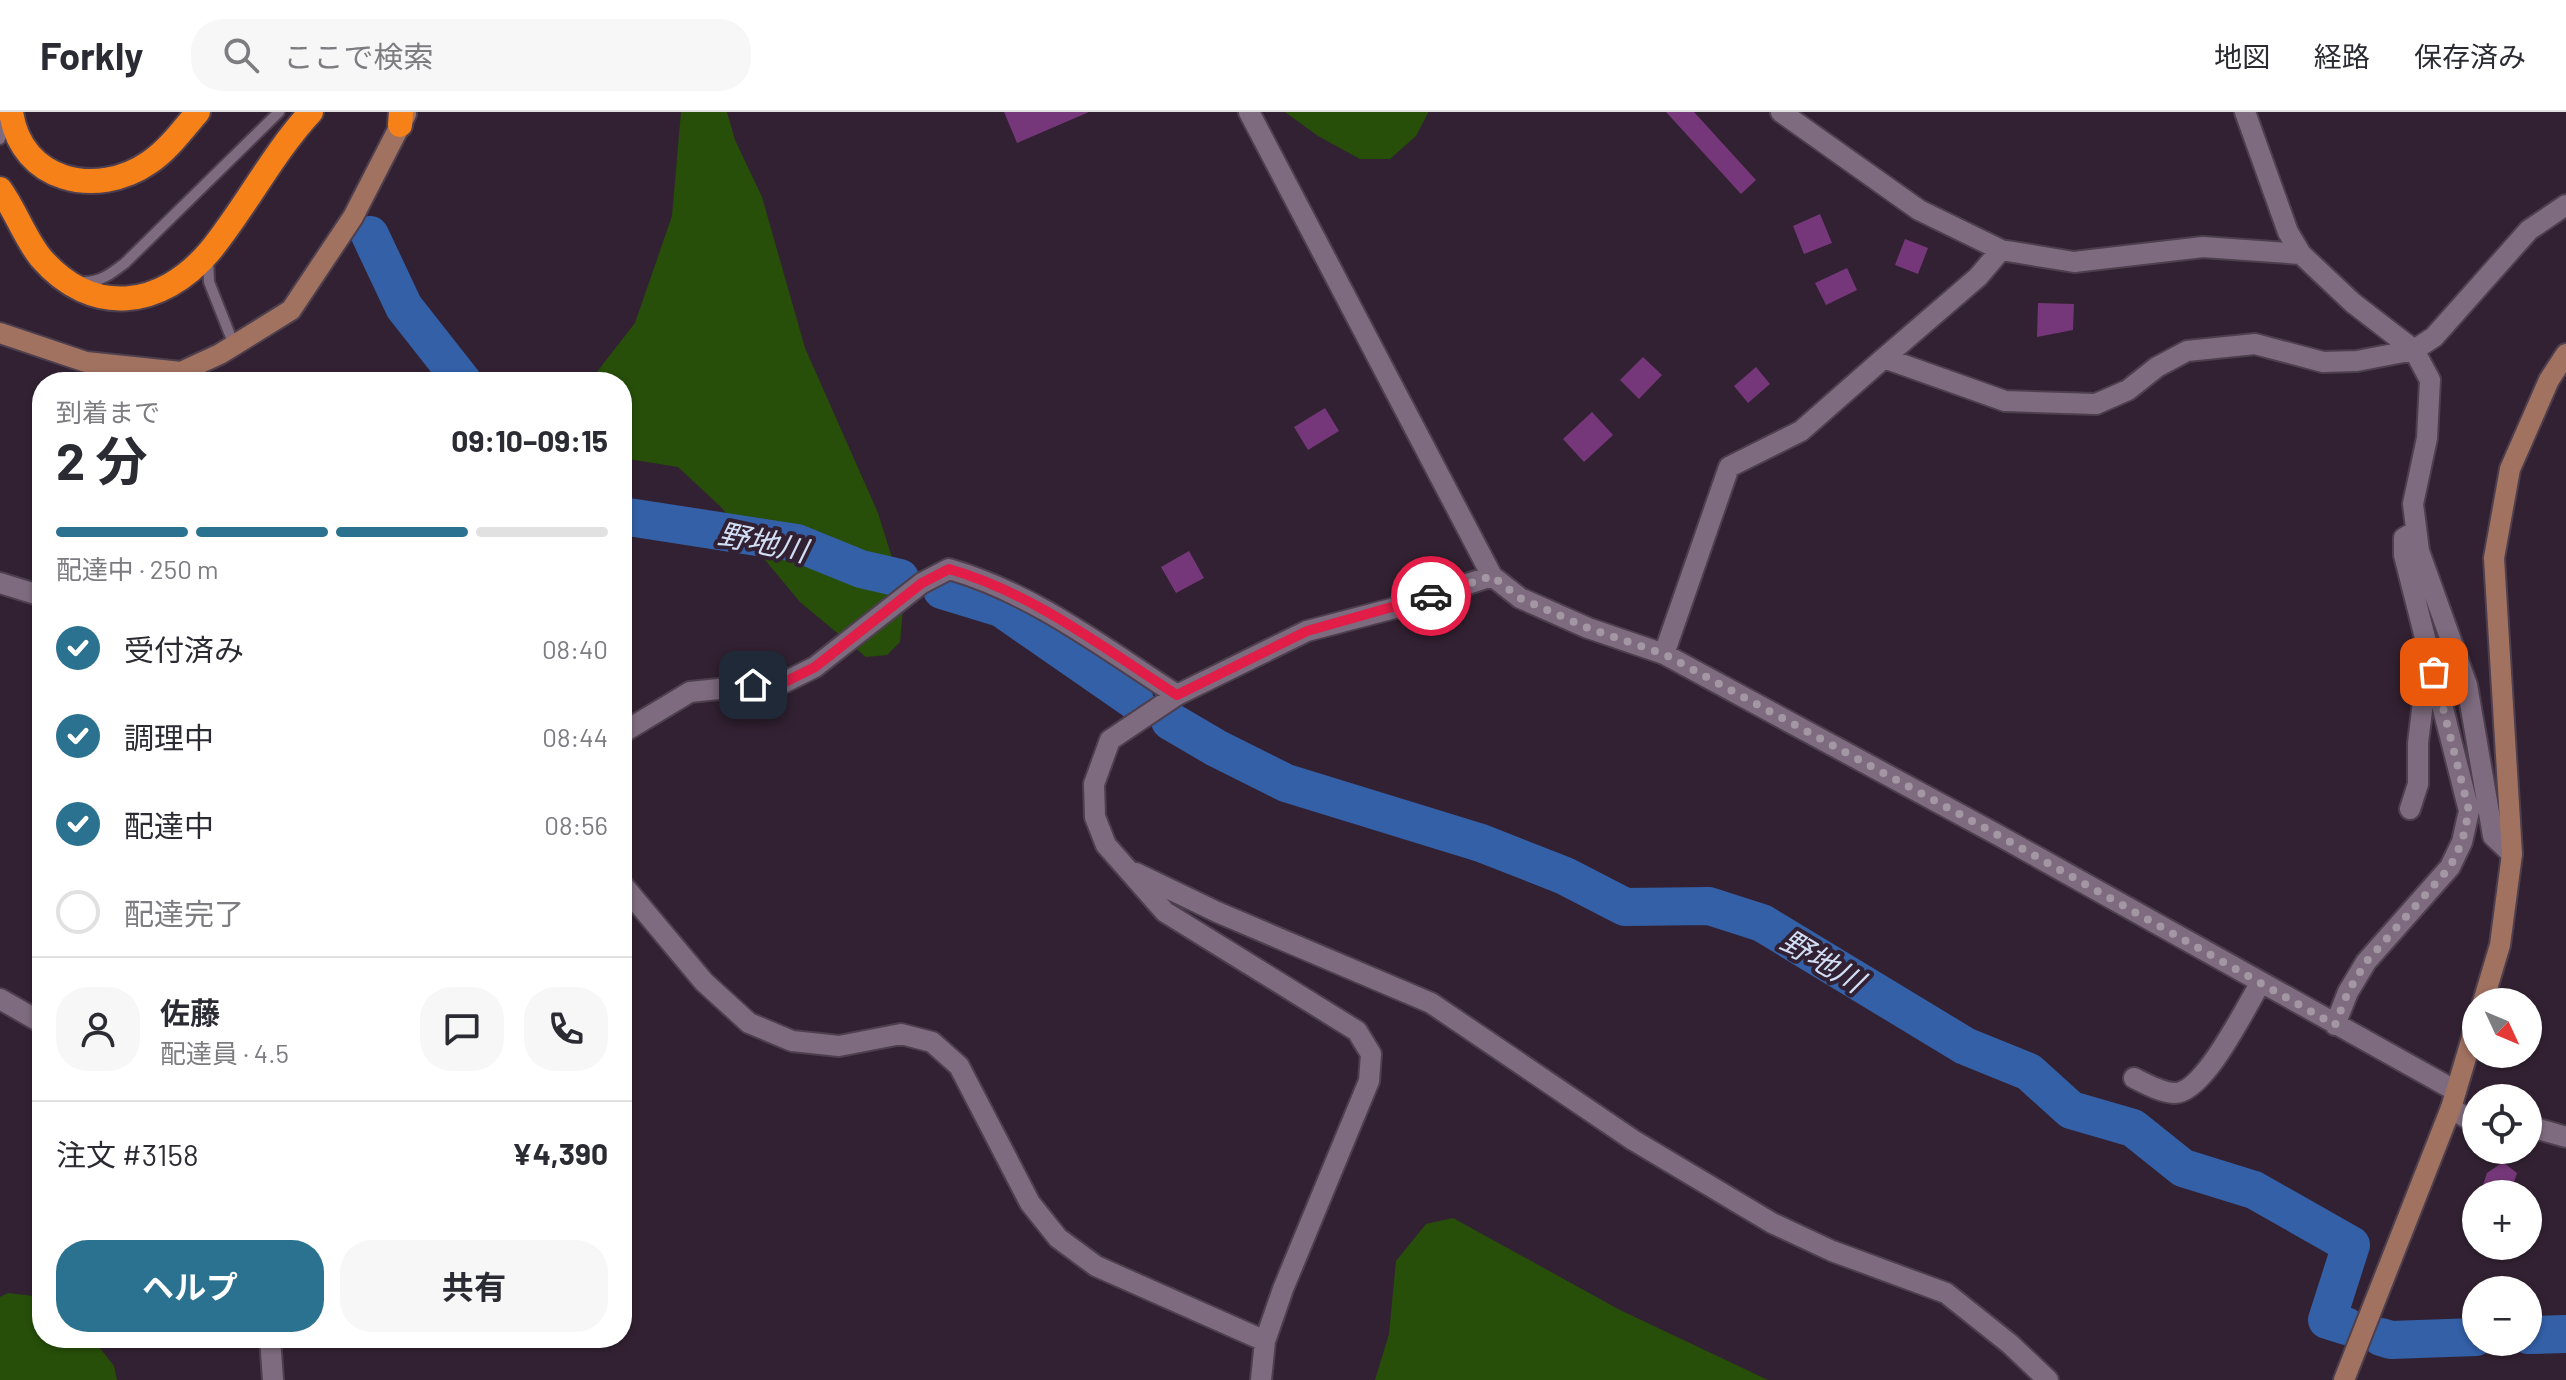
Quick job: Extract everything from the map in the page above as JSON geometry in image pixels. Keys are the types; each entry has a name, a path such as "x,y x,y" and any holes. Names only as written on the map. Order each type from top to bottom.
{"highway":[{"path":"9,112 22,147 43,167 69,181 97,181 124,175 150,162 198,112"},
{"path":"0,189 41,257 79,289 100,298 124,300 150,296 172,284 209,252 311,112"}],"street":[{"path":"1249,112 1492,576 1520,598 1588,628 1664,654 1998,835 2335,1025 2453,1100 2462,1111"},
{"path":"1781,112 1919,210 2001,250 2074,262 2203,247 2301,254"},
{"path":"2245,112 2288,232 2301,254 2353,303 2414,350 2430,380 2427,438 2413,504 2419,551 2467,685 2493,836 2512,854"},
{"path":"0,333 86,362 181,372 234,345 291,310 353,217 403,116"},
{"path":"1884,358 2005,401 2096,404 2128,390 2157,367 2187,351 2255,344 2323,362 2357,361 2414,350 2434,337 2529,230 2566,205"},
{"path":"1664,654 1729,467 1801,431 1978,277 2001,250"},
{"path":"2487,988 2500,945 2512,854 2494,558 2510,469 2549,380 2566,354"},
{"path":"2335,1025 2348,992 2366,962 2450,867 2462,842 2469,811 2404,555 2404,538 2416,531"},
{"path":"632,727 690,692 785,682 815,667 922,583 949,569 987,580 1037,604 1177,695"},
{"path":"1261,1380 1265,1341 1283,1289 1369,1081 1371,1054 1357,1031 1165,912 1106,845 1095,817 1094,784 1110,740 1177,695 1307,631 1391,609 1492,576"},
{"path":"0,583 32,593"},
{"path":"2410,809 2418,784 2418,743 2424,694 2434,672"},
{"path":"1129,869 1217,912 1431,1003 1633,1140 1772,1223 1832,1251 1946,1293 2010,1344 2048,1380"},
{"path":"632,896 704,982 749,1023 792,1041 839,1046 901,1034 932,1042 959,1066 1030,1203 1058,1238 1096,1266 1265,1341"},
{"path":"2134,1078 2161,1090 2178,1093 2193,1086 2207,1071 2260,984"},
{"path":"0,999 32,1017"},
{"path":"2344,1380 2463,1068"},
{"path":"2542,1130 2566,1137"},
{"path":"271,1348 273,1380"}],"lane":[{"path":"0,139 9,112"},
{"path":"60,275 79,282 94,282 125,263 279,112"},
{"path":"209,252 209,282 234,345"}],"green space":[{"path":"681,112 727,112 735,140 762,197 805,348 878,513 904,596 900,642 887,655 866,657 800,602 721,507 678,467 632,460 632,372 597,372 635,323 672,216"},
{"path":"1285,112 1428,113 1416,136 1390,159 1360,159 1318,136"},
{"path":"1453,1218 1620,1310 1768,1380 1375,1380 1389,1334 1396,1261 1426,1224"},
{"path":"8,1293 32,1296 32,1348 100,1348 114,1366 117,1380 0,1380 0,1297"}],"building":[{"path":"1004,112 1089,112 1017,143"},
{"path":"1666,112 1694,112 1756,180 1741,194"},
{"path":"1820,214 1832,243 1804,254 1793,226"},
{"path":"1905,239 1928,248 1918,274 1895,265"},
{"path":"1847,268 1857,290 1826,305 1815,283"},
{"path":"2038,303 2074,304 2073,330 2037,337"},
{"path":"1643,357 1662,375 1639,399 1620,380"},
{"path":"1756,367 1770,384 1748,403 1734,386"},
{"path":"1325,408 1339,431 1308,450 1294,427"},
{"path":"1592,412 1613,435 1584,462 1563,439"},
{"path":"1189,551 1204,578 1176,593 1161,567"},
{"path":"2506,1164 2517,1173 2515,1180 2485,1180 2487,1173"}],"waterway":[{"name":"野地川","path":"370,235 404,307 455,372"},
{"name":"野地川","path":"632,518 797,543 861,569 900,578"},
{"name":"野地川","path":"942,590 1001,608 1135,701"},
{"name":"野地川","path":"1170,721 1286,783 1481,843 1565,876 1625,907 1709,906 1762,923 1965,1046 2029,1072 2071,1110 2133,1128 2183,1168 2254,1190 2351,1245 2327,1320 2346,1326"},
{"name":"野地川","path":"2542,1335 2566,1334"},
{"name":"野地川","path":"2381,1337 2391,1340 2462,1337"}],"way so far":[{"path":"1431,596 1492,576 1520,598 1588,628 1664,654 1998,835 2335,1025 2348,992 2366,962 2450,867 2462,842 2469,811 2434,672"}],"route":[{"path":"753,685 785,682 815,667 922,583 949,569 987,580 1037,604 1177,695 1307,631 1431,596"}]}
